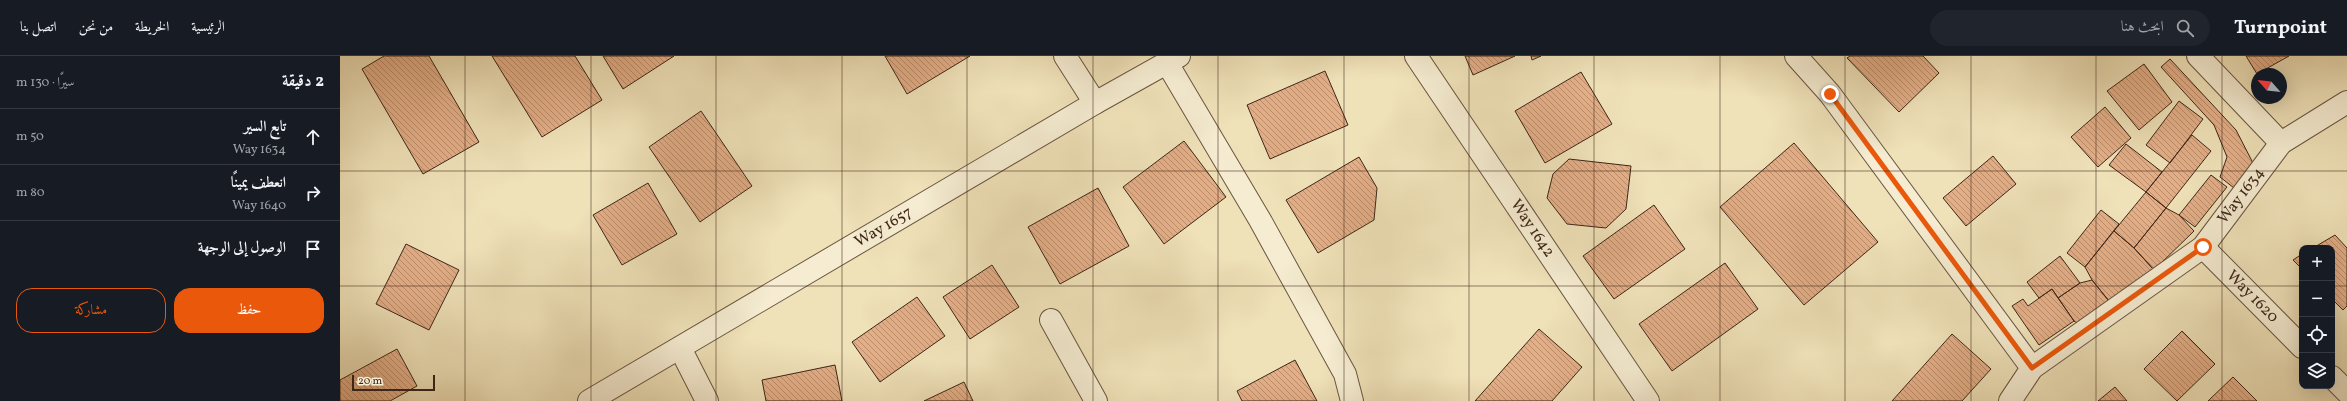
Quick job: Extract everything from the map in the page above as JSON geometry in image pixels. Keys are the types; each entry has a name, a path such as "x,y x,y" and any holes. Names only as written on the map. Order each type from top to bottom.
{"street":[{"path":"1065,56 1095,103"},
{"name":"Way 1642","path":"1416,56 1648,401"},
{"path":"1796,56 1830,94 2032,368"},
{"path":"2198,56 2281,142"},
{"path":"1173,59 1345,374 1352,401"},
{"name":"Way 1657","path":"589,401 1095,103 1173,59"},
{"name":"Way 1634","path":"2010,401 2032,368 2203,247 2281,142 2347,102"},
{"name":"Way 1620","path":"2203,247 2299,344"},
{"path":"1051,320 1096,401"},
{"path":"680,348 707,401"},
{"path":"2335,380 2347,392"}],"building":[{"path":"384,56 429,56 479,142 423,174 362,69"},
{"path":"492,56 575,56 602,100 542,137"},
{"path":"603,56 674,56 623,89"},
{"path":"885,56 970,56 907,94"},
{"path":"1465,56 1515,56 1473,75"},
{"path":"1531,56 1541,56 1532,60"},
{"path":"1850,56 1923,56 1939,73 1899,112 1847,58"},
{"path":"2246,56 2289,56 2268,68 2253,68"},
{"path":"2170,59 2236,130 2253,163 2234,188 2220,177 2227,157 2214,125 2161,67"},
{"path":"2144,64 2172,102 2139,130 2107,91"},
{"path":"1325,71 1348,125 1270,159 1247,105"},
{"path":"1581,72 1612,124 1545,163 1515,111"},
{"path":"2179,101 2203,119 2170,163 2146,145"},
{"path":"2105,107 2131,138 2098,167 2071,137"},
{"path":"701,111 752,186 700,222 649,147"},
{"path":"2192,135 2211,151 2166,208 2146,192"},
{"path":"1184,141 1226,197 1164,244 1123,187"},
{"path":"1794,143 1878,242 1804,305 1720,207"},
{"path":"2126,144 2162,172 2146,192 2109,165"},
{"path":"1993,156 2016,184 1966,226 1943,198"},
{"path":"1359,157 1377,188 1374,220 1318,253 1286,200"},
{"path":"1569,159 1631,166 1626,209 1606,228 1567,224 1547,198 1553,174"},
{"path":"2211,175 2227,187 2195,227 2179,215"},
{"path":"648,183 677,234 622,265 593,215"},
{"path":"1098,188 1129,246 1060,284 1028,227"},
{"path":"2146,192 2166,208 2134,248 2114,231"},
{"path":"1654,205 1685,249 1614,299 1583,256"},
{"path":"2166,208 2179,215 2194,231 2154,270 2134,248"},
{"path":"2101,210 2119,224 2085,267 2067,253"},
{"path":"2114,231 2134,248 2154,270 2109,301 2092,280 2085,267"},
{"path":"2335,235 2347,248 2347,306 2343,310 2335,302 2335,245 2318,245"},
{"path":"406,244 459,270 429,330 376,304"},
{"path":"2060,256 2080,283 2058,298 2052,289 2039,298 2027,282"},
{"path":"2299,256 2299,266 2293,260"},
{"path":"1725,263 1758,309 1672,371 1639,324"},
{"path":"992,265 1019,307 970,339 943,297"},
{"path":"2092,280 2109,301 2079,325 2074,321 2058,298 2080,283"},
{"path":"2052,289 2074,321 2039,345 2012,306 2023,299 2028,306"},
{"path":"917,297 945,336 880,382 852,342"},
{"path":"1539,329 1582,367 1552,401 1475,401"},
{"path":"2182,331 2215,364 2177,401 2144,369"},
{"path":"1952,334 1991,369 1962,401 1892,401"},
{"path":"397,349 417,386 390,401 340,401 340,380"},
{"path":"1295,360 1317,401 1242,401 1237,391"},
{"path":"835,365 842,401 766,401 762,380"},
{"path":"2233,377 2257,401 2208,401"},
{"path":"964,382 973,401 924,401"},
{"path":"2115,387 2127,401 2098,401"}],"route":[{"path":"1830,94 2032,368 2203,247"}]}
